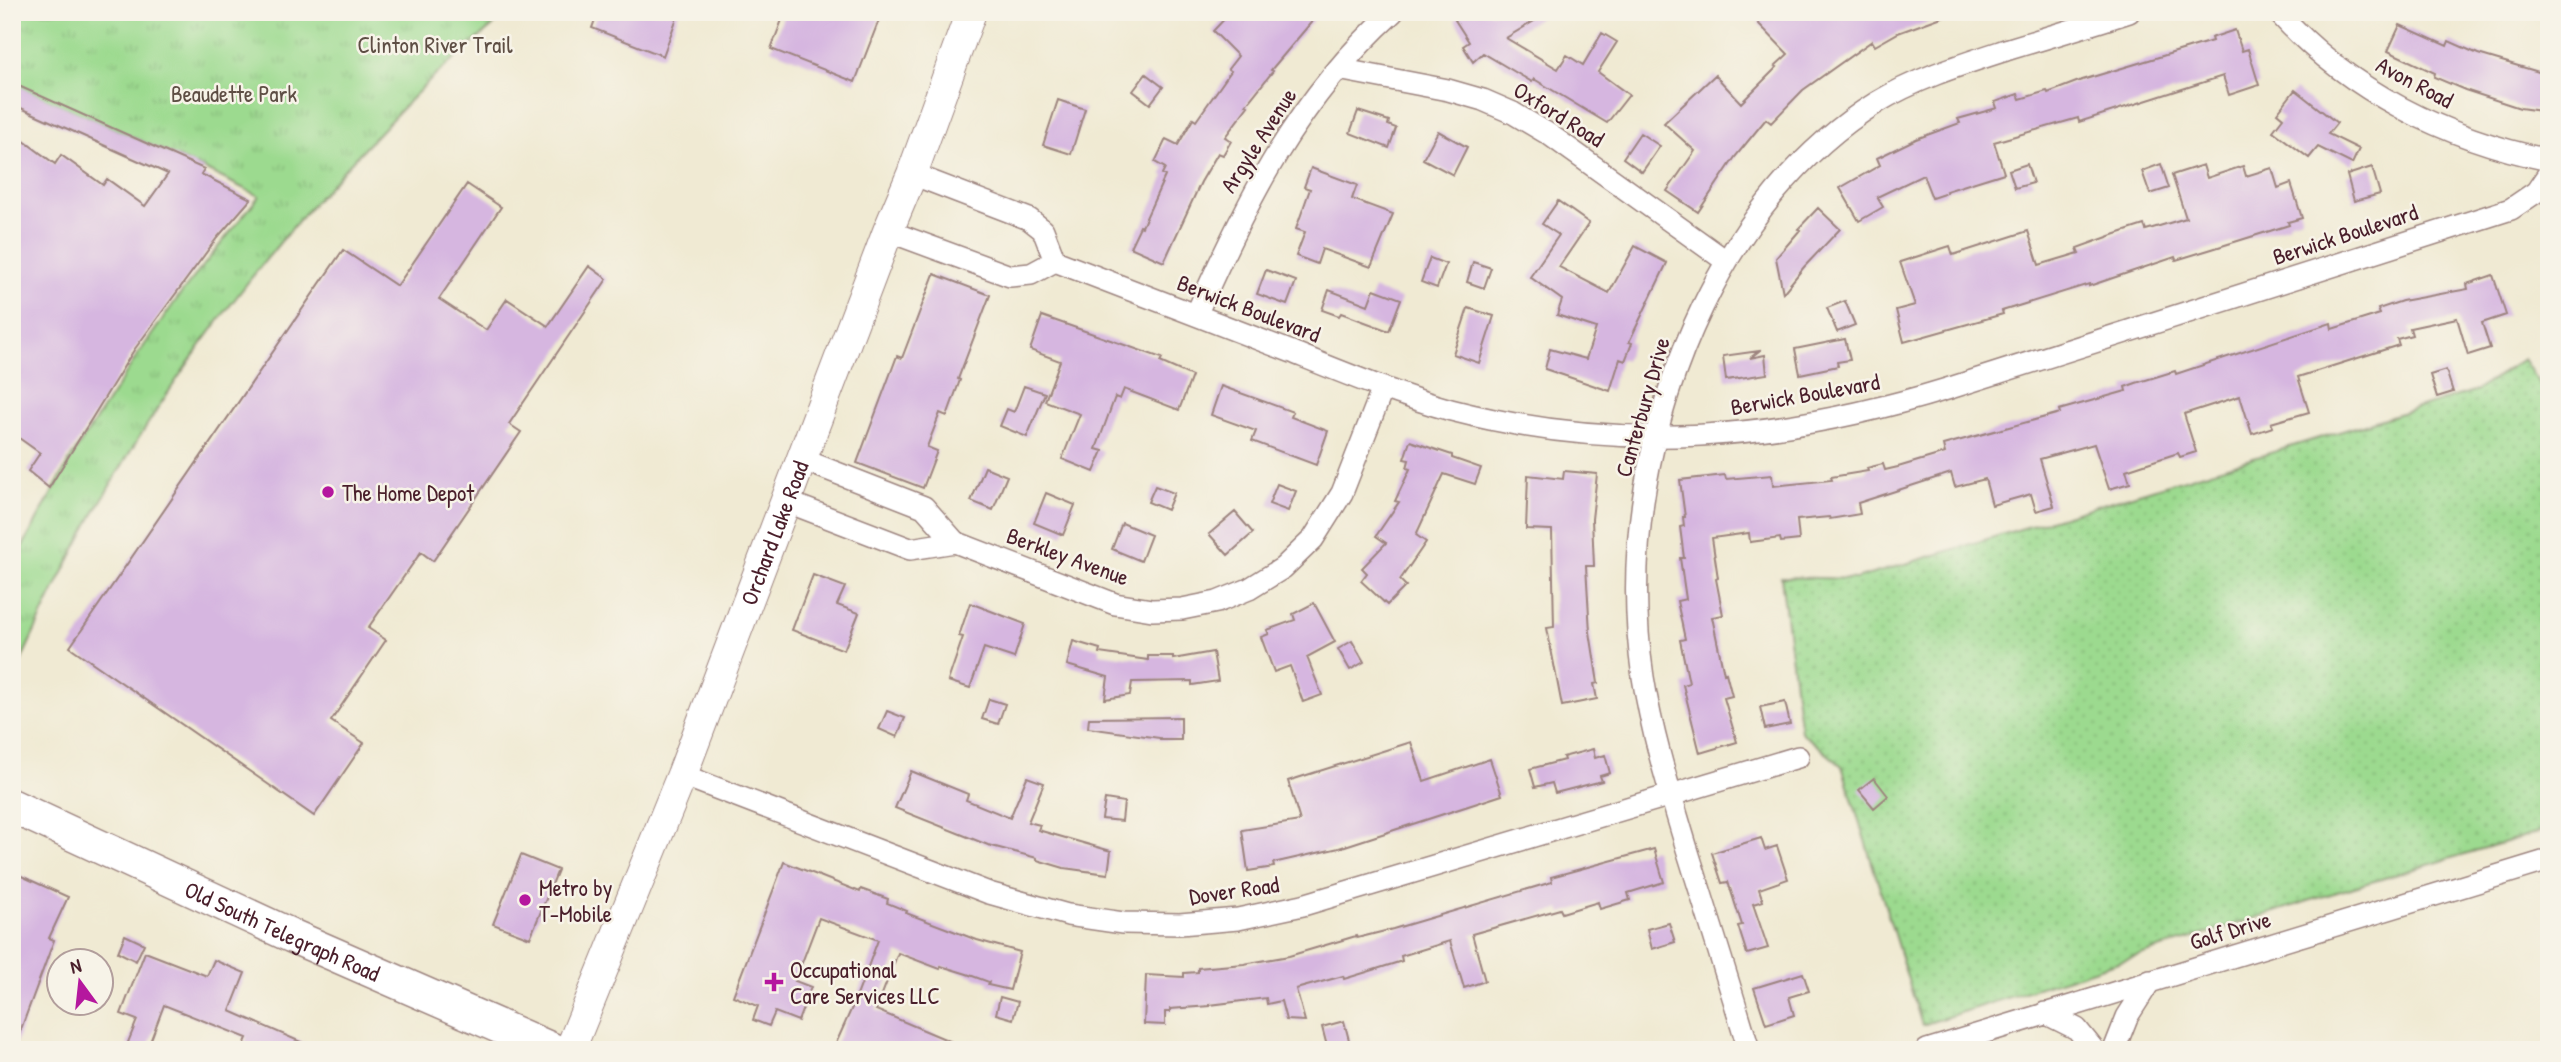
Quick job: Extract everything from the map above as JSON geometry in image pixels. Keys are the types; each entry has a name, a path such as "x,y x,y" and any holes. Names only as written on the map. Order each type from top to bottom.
{"main road":[{"name":"Orchard Lake Road","path":"570,1050 682,775 912,174 971,12"},
{"name":"Old South Telegraph Road","path":"12,806 292,936 553,1050"}],"street":[{"name":"Argyle Avenue","path":"1196,315 1254,189 1293,127 1338,69 1393,12"},
{"name":"Canterbury Drive","path":"1749,1050 1671,794 1648,704 1637,607 1641,516 1656,437 1677,366 1726,261 1746,230 1784,181 1823,142 1877,103 1936,74 2129,12"},
{"name":"Avon Road","path":"2278,12 2311,47 2393,104 2454,132 2495,147 2549,160"},
{"name":"Oxford Road","path":"1338,69 1448,90 1483,100 1513,113 1550,135 1726,261"},
{"name":"Berwick Boulevard","path":"1055,261 1383,388 1450,409 1509,422 1599,433 1656,437 1719,436 1786,428 1848,416 1913,399 2511,209 2536,191 2549,173"},
{"path":"888,231 1010,276 1031,274 1055,261 1043,230 1029,219 912,174"},
{"name":"Berkley Avenue","path":"801,459 925,507 955,542 1097,598 1133,607 1182,609 1233,597 1266,580 1306,547 1324,525 1342,493 1383,388"},
{"path":"785,501 910,549 955,542"},
{"name":"Dover Road","path":"682,775 1015,902 1068,915 1151,924 1238,919 1303,905 1798,757"},
{"name":"Golf Drive","path":"1927,1050 2549,860"},
{"path":"2114,1050 2127,1017 2150,981"},
{"path":"2045,1013 2077,1029 2094,1050"}],"green space":[{"path":"12,12 509,12 429,82 334,180 223,315 156,411 96,510 52,594 12,681 12,566 71,458 139,353 179,296 259,196 12,84"},
{"path":"2523,359 2549,399 2549,829 2324,896 1922,1025 1842,766 1801,732 1781,577 1856,579 2477,390"}],"building":[{"path":"598,12 679,12 663,56 592,28"},
{"path":"785,12 882,12 855,82 771,49"},
{"path":"1231,12 1320,12 1271,70 1273,71 1225,137 1231,141 1223,155 1218,153 1201,182 1164,262 1130,247 1165,176 1162,174 1165,168 1155,162 1166,139 1178,145 1193,119 1196,121 1231,71 1228,69 1238,56 1213,31"},
{"path":"1467,12 1549,12 1506,38 1558,69 1567,55 1583,65 1602,33 1617,42 1598,72 1629,95 1607,123 1534,79 1532,82 1483,53 1473,62 1463,46 1469,42 1455,20"},
{"path":"1769,12 1950,14 1898,33 1875,46 1872,41 1803,90 1771,123 1766,119 1735,157 1698,212 1667,191 1695,151 1664,123 1715,75 1741,103 1777,67 1775,66 1788,54 1758,23"},
{"path":"2400,25 2447,46 2449,41 2478,54 2549,75 2549,112 2520,108 2465,90 2434,77 2435,73 2388,51"},
{"path":"2235,30 2242,51 2248,49 2259,85 2229,95 2223,76 2079,122 2078,118 1994,142 2004,173 1932,198 1923,175 1877,197 1883,207 1859,221 1840,188 1880,165 1877,158 1916,139 1960,123 1958,119 1997,108 1995,102 2018,94 2020,99 2047,91 2048,93 2212,41 2211,38"},
{"path":"1146,74 1163,87 1150,104 1133,91"},
{"path":"12,83 204,169 201,174 251,199 217,238 134,350 49,488 28,471 40,453 12,433 12,132 55,164 61,155 103,185 107,179 145,206 168,174 12,104"},
{"path":"2295,90 2337,123 2328,134 2359,149 2352,164 2318,147 2309,158 2273,131 2283,118 2277,113"},
{"path":"1058,100 1085,109 1071,154 1043,145"},
{"path":"1358,111 1389,121 1388,125 1396,128 1389,148 1350,133"},
{"path":"1438,131 1467,147 1453,175 1423,159"},
{"path":"1640,133 1660,146 1642,172 1623,158"},
{"path":"2027,164 2033,183 2015,188 2009,170"},
{"path":"2161,164 2169,188 2150,194 2142,171"},
{"path":"2203,165 2207,178 2243,166 2246,176 2272,168 2278,188 2291,183 2302,218 2288,222 2289,225 2212,249 2176,260 2175,257 2002,311 2003,314 1904,342 1896,310 1915,305 1900,262 1950,246 1953,255 2028,231 2039,265 2079,253 2077,248 2113,235 2144,225 2146,230 2186,218 2172,175"},
{"path":"2372,167 2380,194 2354,201 2347,175"},
{"path":"1311,168 1357,185 1352,199 1393,214 1371,267 1322,249 1317,264 1296,256 1305,232 1296,229 1310,189 1304,187"},
{"name":"The Home Depot","path":"467,184 501,207 439,299 486,330 507,299 548,326 589,266 607,279 509,424 521,432 433,561 421,552 368,628 386,640 331,721 364,743 314,816 70,647 343,250 397,286"},
{"path":"1558,201 1589,223 1559,267 1609,293 1635,246 1667,263 1629,342 1632,343 1625,361 1620,359 1610,391 1545,369 1550,349 1586,359 1596,328 1557,315 1562,300 1530,277 1559,235 1542,224"},
{"path":"1818,208 1840,229 1783,293 1776,258"},
{"path":"1430,258 1446,264 1437,288 1421,282"},
{"path":"1473,262 1491,268 1484,288 1467,282"},
{"path":"1266,270 1296,281 1287,305 1257,294"},
{"path":"934,274 990,295 947,416 940,413 927,447 937,451 923,488 857,463 897,356 902,358"},
{"path":"2493,275 2506,315 2482,323 2490,348 2468,355 2457,318 2410,328 2412,335 2397,339 2399,345 2298,377 2309,412 2271,423 2273,427 2252,434 2240,396 2184,414 2196,452 2180,457 2178,453 2126,470 2130,483 2109,489 2094,444 2040,459 2054,506 2036,511 2031,494 1992,505 1985,479 1955,487 1951,473 1858,503 1860,514 1830,519 1797,520 1799,540 1781,542 1780,538 1750,542 1749,533 1712,538 1723,615 1712,617 1724,674 1726,673 1732,696 1724,698 1737,742 1700,753 1683,685 1689,683 1680,640 1685,639 1677,601 1686,599 1680,558 1684,558 1680,527 1684,526 1685,517 1680,480 1725,475 1726,479 1772,475 1773,486 1832,480 1831,477 1868,471 1867,468 1883,464 1885,470 1898,467 1945,453 1943,445 2060,413 2059,410 2126,391 2125,387 2136,383 2175,371 2176,374 2331,323 2332,329 2380,314 2378,309 2402,301 2468,289 2467,284"},
{"path":"1374,289 1401,299 1389,331 1341,313 1339,316 1322,310 1329,290 1368,305"},
{"path":"1845,301 1855,325 1837,332 1827,308"},
{"path":"1468,308 1494,316 1479,363 1453,354"},
{"path":"1042,316 1162,358 1160,362 1192,376 1179,410 1124,389 1120,399 1115,397 1096,449 1103,451 1094,472 1062,459 1080,414 1045,401 1060,361 1030,350"},
{"path":"1845,339 1850,360 1837,362 1838,366 1800,374 1795,349"},
{"path":"1759,351 1750,358 1765,355 1767,374 1726,380 1723,356"},
{"path":"2446,370 2453,392 2437,397 2430,375"},
{"path":"1024,386 1045,393 1027,437 1000,426 1007,409 1014,412"},
{"path":"1221,386 1293,412 1291,417 1328,431 1316,465 1252,441 1256,431 1211,415"},
{"path":"1410,441 1481,468 1475,484 1444,474 1416,535 1426,542 1400,580 1406,586 1387,605 1361,581 1367,573 1362,568 1386,543 1376,536 1399,502 1395,501 1410,469 1407,468 1409,460 1404,459"},
{"path":"985,467 1007,476 993,510 971,501"},
{"path":"1564,471 1597,474 1592,519 1594,566 1586,566 1590,632 1598,683 1594,684 1597,699 1562,706 1547,628 1554,627 1552,530 1526,529 1528,475 1563,479"},
{"path":"1277,484 1296,491 1288,511 1269,504"},
{"path":"1155,486 1174,493 1167,510 1148,502"},
{"path":"1046,493 1075,505 1063,535 1034,523"},
{"path":"1235,512 1253,533 1228,555 1209,534"},
{"path":"1122,523 1151,535 1141,561 1112,549"},
{"path":"813,575 845,587 837,605 859,613 844,650 792,630"},
{"path":"970,603 1025,624 1014,658 984,648 970,688 948,681 963,637 959,636"},
{"path":"1314,603 1335,642 1307,657 1322,695 1303,702 1290,666 1274,672 1261,637 1269,634 1267,630 1295,620 1293,614"},
{"path":"1073,641 1100,649 1099,653 1148,660 1148,656 1173,656 1173,659 1213,652 1218,681 1192,685 1192,681 1132,682 1130,695 1105,699 1108,677 1067,665"},
{"path":"1352,641 1364,662 1350,670 1338,649"},
{"path":"989,699 1005,704 998,724 982,719"},
{"path":"1785,702 1790,724 1765,729 1760,707"},
{"path":"887,711 905,718 897,737 879,729"},
{"path":"1181,717 1181,740 1160,740 1088,728 1089,718"},
{"path":"1411,742 1424,781 1490,759 1502,795 1339,848 1273,863 1274,867 1248,871 1242,830 1300,821 1288,781"},
{"path":"1593,749 1595,758 1605,755 1610,773 1600,776 1602,781 1555,793 1552,783 1535,787 1530,769"},
{"path":"911,771 968,794 966,800 1010,818 1027,777 1044,783 1028,822 1040,825 1038,830 1111,851 1108,874 1064,868 988,845 895,808"},
{"path":"1874,778 1888,796 1874,808 1859,790"},
{"path":"1105,799 1124,802 1122,821 1102,819"},
{"path":"1761,838 1765,850 1777,846 1788,879 1759,889 1763,901 1753,904 1768,948 1747,954 1738,926 1742,925 1728,882 1722,883 1712,853"},
{"path":"1654,849 1664,882 1628,893 1630,900 1600,909 1598,902 1562,913 1560,909 1472,934 1485,981 1464,988 1450,941 1401,956 1402,961 1367,972 1296,989 1305,1021 1286,1020 1281,1001 1267,1004 1266,998 1170,1009 1170,1012 1165,1012 1165,1025 1144,1024 1146,975 1184,977 1184,973 1198,972 1198,968 1289,956 1356,936 1357,938 1393,929 1552,882 1551,877"},
{"path":"521,855 558,870 530,938 493,924"},
{"path":"784,862 860,892 861,889 888,899 887,903 907,911 906,913 977,940 1020,952 1010,990 988,985 989,982 967,974 941,966 940,969 898,953 876,1010 971,1050 833,1050 878,940 819,918 795,981 811,987 798,1021 775,1012 769,1026 753,1020 758,1006 733,996"},
{"path":"17,874 68,897 49,938 54,940 52,946 46,946 46,962 14,1048 12,1047 12,884"},
{"path":"1669,923 1675,942 1652,949 1647,929"},
{"path":"125,935 144,944 136,961 118,952"},
{"path":"145,952 207,976 214,960 245,973 230,1011 319,1050 242,1050 247,1038 164,1005 147,1050 127,1045 137,1020 121,1014"},
{"path":"1803,973 1809,991 1789,997 1794,1015 1766,1024 1754,988"},
{"path":"1000,997 1018,1002 1013,1019 996,1014"},
{"path":"1344,1021 1350,1044 1328,1050 1322,1027"}],"place":[{"name":"The Home Depot","path":"328,492"},
{"name":"Metro by T-Mobile","path":"525,900"},
{"name":"Occupational Care Services LLC","path":"774,982"}],"park label":[{"name":"Clinton River Trail","path":"435,44"},
{"name":"Beaudette Park","path":"234,93"}]}
